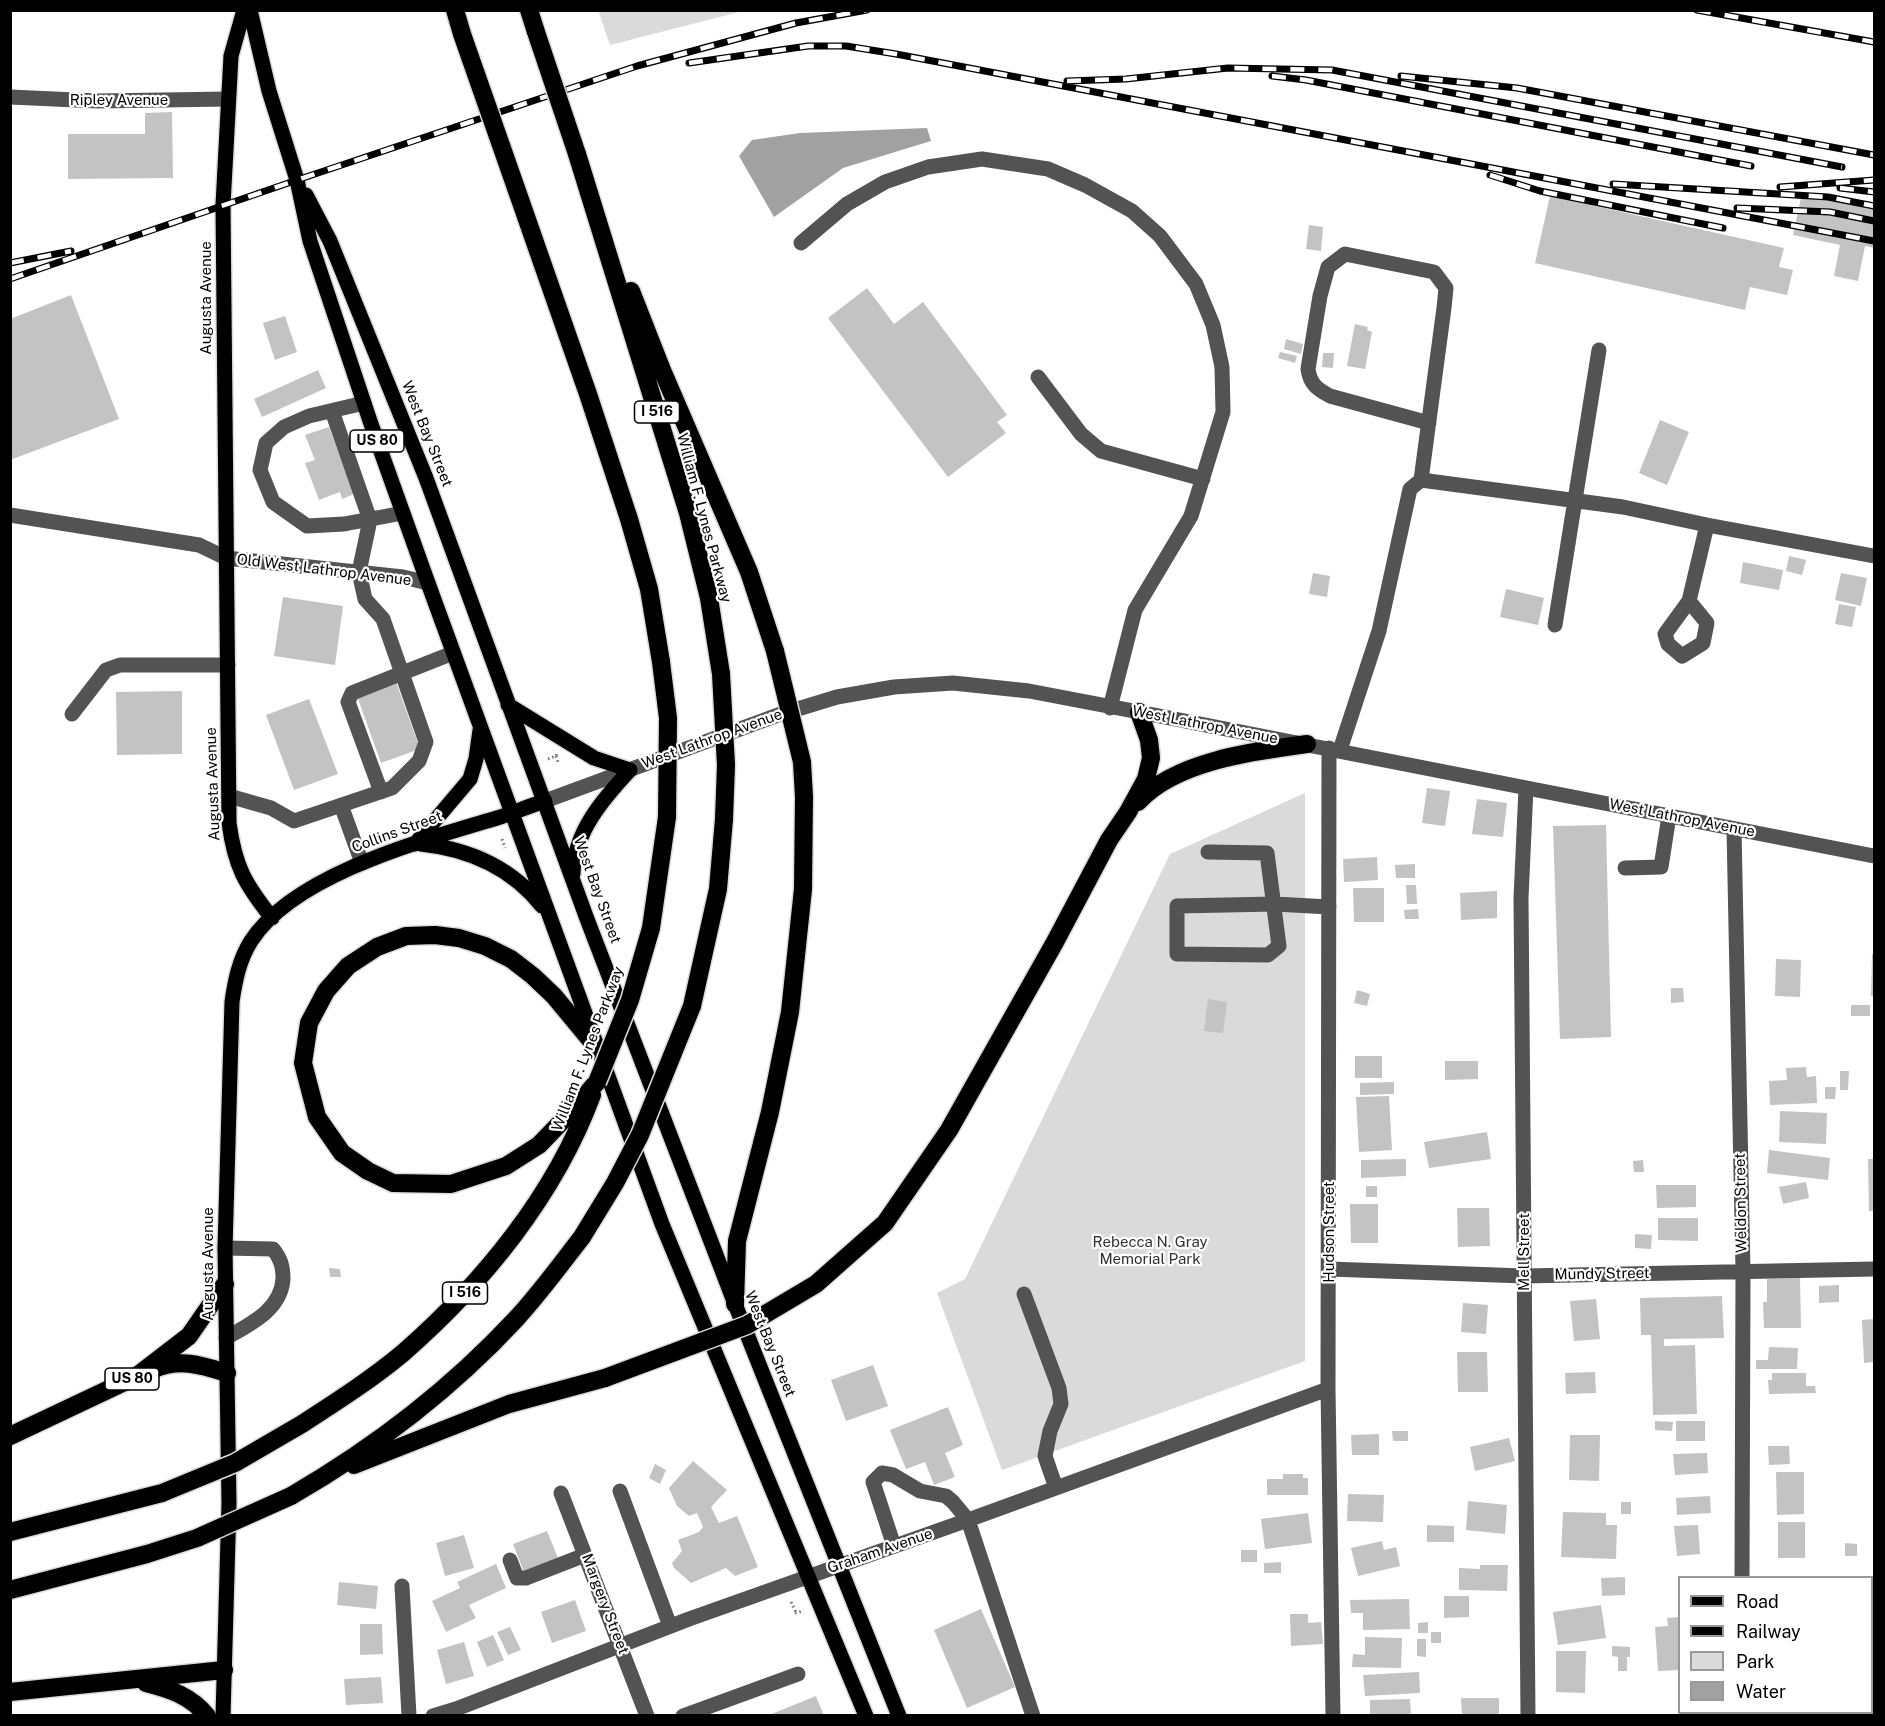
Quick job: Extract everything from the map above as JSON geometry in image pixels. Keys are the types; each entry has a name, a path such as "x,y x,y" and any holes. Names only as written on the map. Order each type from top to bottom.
{"highway":[{"name":"William F. Lynes Parkway","path":"10,1532 162,1493 235,1463 302,1424 375,1374 446,1314 521,1225 553,1176 575,1118 597,1082 630,1000 651,928 667,817 668,718 649,589 629,519 584,383 455,10"},
{"name":"William F. Lynes Parkway","path":"10,1590 147,1554 197,1538 291,1496 327,1475 410,1417 475,1359 516,1318 582,1237 615,1184 640,1136 692,1006 718,889 724,819 726,765 721,674 709,598 688,513 577,154 529,10"},
{"path":"577,154 662,370 749,572 775,651 802,762 803,889 790,1012 770,1112 736,1240 735,1304"},
{"path":"327,1475 389,1453 509,1404 605,1378 747,1325 816,1284 885,1223 949,1130 1055,942 1109,840 1146,779 1150,758 1149,740 1139,712"},
{"path":"1128,812 1145,793 1199,766 1253,752 1307,744"},
{"path":"575,1118 506,1166 451,1184 393,1183 368,1171 342,1153 317,1117 303,1063 309,1023 326,991 348,966 377,947 406,936 435,935 459,938 485,946 511,959 554,996 598,1049"},
{"name":"US 80","path":"10,1436 137,1376 189,1336 225,1284"},
{"path":"137,1376 169,1363 202,1365 227,1373"},
{"path":"10,1692 224,1670"},
{"path":"133,1680 171,1689 188,1698 207,1716"}],"main road":[{"name":"Augusta Avenue","path":"223,1716 229,1503 225,1248 232,1002 242,960 251,942 272,918 237,866 229,823 223,206 231,56 244,10"},
{"name":"West Bay Street","path":"250,10 268,92 297,180 310,241 364,404 453,653 662,1224 866,1716"},
{"name":"West Bay Street","path":"297,180 330,241 426,478 573,880 735,1304 899,1716"},
{"path":"508,705 594,758 630,770 608,793 588,822 573,863 573,880"},
{"path":"415,844 470,779 476,759 480,727"},
{"name":"Collins Street","path":"272,918 324,880 362,863 545,801"},
{"path":"415,844 447,847 494,864 518,881 548,914"}],"street":[{"name":"Ripley Avenue","path":"10,98 98,101 227,99"},
{"path":"801,243 847,204 885,182 928,167 982,159 1048,169 1085,185 1132,210 1160,236 1196,284 1213,325 1222,367 1223,412 1191,516 1136,610 1110,708"},
{"path":"1429,423 1330,396 1317,389 1309,379 1308,369 1320,296 1328,267 1345,254 1434,272 1446,288 1429,423 1421,480 1623,507 1875,556"},
{"path":"1555,625 1599,350"},
{"path":"1038,377 1081,434 1101,451 1203,479"},
{"path":"364,404 309,416 284,427 266,443 260,470 273,502 307,526 344,524 403,513"},
{"path":"230,796 271,808 294,821 392,788 419,761 426,742 383,619 365,599 359,572 370,520 332,411"},
{"name":"Hudson Street","path":"1334,1716 1328,1389 1329,907 1334,749 1379,631 1410,489 1421,480"},
{"name":"Old West Lathrop Avenue","path":"10,515 199,545 226,558 403,577 428,583"},
{"path":"1689,601 1707,525"},
{"path":"381,792 348,702 352,693 453,653"},
{"path":"72,714 106,670 120,665 228,665"},
{"name":"West Lathrop Avenue","path":"545,801 837,697 894,687 953,683 1029,691 1875,856"},
{"name":"Mell Street","path":"1526,788 1521,898 1527,1716"},
{"path":"341,805 362,863"},
{"path":"1625,867 1660,867 1670,816"},
{"name":"Weldon Street","path":"1734,828 1743,1271 1742,1576"},
{"path":"1208,852 1268,853 1275,904 1279,946 1268,955 1178,954 1177,906 1275,904 1329,907"},
{"path":"225,1248 273,1249 279,1256 283,1268 282,1290 276,1303 256,1321 226,1338"},
{"name":"Mundy Street","path":"1329,1269 1524,1276 1875,1269"},
{"path":"1024,1294 1059,1388 1061,1404 1050,1431 1045,1456 1056,1488"},
{"name":"Graham Avenue","path":"433,1716 670,1626 1328,1389"},
{"path":"894,1546 873,1482 882,1473 893,1475 920,1491 946,1496 954,1502 968,1520 1034,1716"},
{"path":"620,1491 670,1626"},
{"name":"Margery Street","path":"561,1493 647,1716"},
{"path":"510,1560 517,1578 526,1578 585,1555"},
{"path":"402,1586 409,1716"},
{"path":"683,1716 798,1674"}],"path":[{"path":"548,759 556,756 558,762"},
{"path":"501,835 505,848"},
{"path":"791,1602 796,1613 806,1611"}],"green space":[{"path":"598,10 743,10 743,11 610,45"},
{"name":"Rebecca N. Gray Memorial Park","path":"1305,793 1305,1361 1002,1470 937,1293 965,1279 1170,854"}],"water":[{"path":"927,128 931,141 843,168 774,217 739,156 752,140 800,133"}],"building":[{"path":"172,112 173,178 68,179 68,134 145,134 145,113"},
{"path":"1802,193 1874,209 1874,248 1865,246 1858,281 1834,276 1840,245 1793,235"},
{"path":"1550,196 1784,248 1779,267 1793,270 1787,295 1750,287 1745,310 1535,263"},
{"path":"1309,225 1323,227 1321,251 1306,249"},
{"path":"867,288 894,324 923,302 1007,415 997,422 1006,433 948,477 828,318"},
{"path":"71,295 119,419 10,460 10,319"},
{"path":"285,316 297,352 275,360 263,323"},
{"path":"1355,324 1368,327 1367,330 1372,332 1365,369 1347,366"},
{"path":"1286,339 1303,344 1301,354 1284,349"},
{"path":"1280,352 1297,356 1295,363 1278,358"},
{"path":"1323,353 1334,353 1333,368 1322,367"},
{"path":"318,370 326,388 262,417 254,399"},
{"path":"1660,420 1689,432 1667,485 1639,473"},
{"path":"329,427 354,494 342,499 340,492 319,500 305,463 315,460 305,435"},
{"path":"1789,556 1806,560 1802,575 1786,571"},
{"path":"1743,562 1783,570 1779,590 1740,583"},
{"path":"1313,573 1330,576 1327,597 1309,594"},
{"path":"1841,573 1867,578 1861,606 1835,600"},
{"path":"1506,589 1544,598 1538,625 1500,617"},
{"path":"283,597 343,606 335,665 274,656"},
{"path":"1839,604 1856,607 1852,627 1835,624"},
{"path":"396,682 420,749 381,763 357,696"},
{"path":"182,691 182,754 117,755 116,692"},
{"path":"309,699 338,774 294,790 266,715"},
{"path":"1427,788 1450,791 1445,826 1422,823"},
{"path":"1477,799 1507,803 1503,837 1472,834"},
{"path":"1606,825 1611,1037 1560,1039 1553,826"},
{"path":"1377,857 1378,880 1344,882 1343,859"},
{"path":"1415,864 1415,878 1396,878 1395,865"},
{"path":"1406,885 1416,885 1417,904 1407,904"},
{"path":"1353,888 1384,888 1384,922 1354,922"},
{"path":"1497,891 1497,918 1461,920 1460,893"},
{"path":"1418,909 1419,919 1405,919 1404,910"},
{"path":"1872,954 1874,954 1874,996 1871,996"},
{"path":"1776,959 1801,960 1800,997 1775,996"},
{"path":"1671,988 1683,988 1684,1002 1671,1003"},
{"path":"1357,990 1370,994 1367,1006 1354,1003"},
{"path":"1208,999 1227,1002 1223,1033 1204,1031"},
{"path":"1851,1005 1870,1005 1870,1016 1851,1016"},
{"path":"1355,1056 1382,1056 1382,1078 1355,1078"},
{"path":"1445,1061 1478,1061 1478,1079 1445,1080"},
{"path":"1806,1067 1807,1077 1816,1076 1817,1103 1770,1105 1769,1081 1787,1080 1786,1068"},
{"path":"1840,1071 1849,1071 1848,1090 1840,1090"},
{"path":"1394,1082 1394,1094 1360,1095 1360,1083"},
{"path":"1825,1087 1836,1087 1835,1099 1825,1099"},
{"path":"1389,1096 1392,1150 1359,1152 1356,1097"},
{"path":"1780,1111 1827,1113 1826,1144 1779,1142"},
{"path":"1487,1132 1491,1159 1429,1168 1424,1142"},
{"path":"1769,1150 1830,1158 1828,1180 1767,1173"},
{"path":"1406,1159 1406,1176 1361,1178 1361,1160"},
{"path":"1868,1159 1874,1159 1874,1211 1869,1211"},
{"path":"1643,1160 1644,1172 1634,1172 1633,1161"},
{"path":"1806,1182 1809,1198 1783,1204 1779,1187"},
{"path":"1656,1185 1696,1185 1696,1207 1657,1208"},
{"path":"1366,1186 1377,1186 1377,1197 1366,1197"},
{"path":"1350,1204 1378,1204 1378,1243 1351,1243"},
{"path":"1457,1208 1489,1208 1490,1246 1458,1247"},
{"path":"1658,1218 1698,1218 1698,1241 1658,1240"},
{"path":"1635,1234 1652,1235 1651,1249 1635,1248"},
{"path":"329,1268 340,1269 341,1277 330,1277"},
{"path":"1800,1278 1801,1328 1764,1328 1763,1302 1767,1302 1767,1279"},
{"path":"1839,1285 1839,1302 1819,1303 1819,1286"},
{"path":"1722,1296 1724,1338 1664,1339 1664,1346 1695,1345 1697,1414 1653,1415 1651,1335 1641,1335 1640,1298"},
{"path":"1596,1299 1600,1339 1574,1341 1570,1301"},
{"path":"1463,1303 1488,1305 1486,1334 1461,1332"},
{"path":"1874,1319 1874,1362 1864,1363 1862,1320"},
{"path":"1769,1347 1798,1348 1797,1369 1756,1369 1756,1360 1768,1360"},
{"path":"1457,1352 1487,1352 1488,1392 1458,1392"},
{"path":"873,1365 888,1406 846,1421 831,1380"},
{"path":"1595,1372 1596,1393 1566,1394 1565,1373"},
{"path":"1772,1373 1806,1373 1806,1386 1815,1386 1816,1393 1769,1394 1768,1380 1772,1380"},
{"path":"948,1407 963,1445 945,1453 955,1477 934,1485 925,1462 906,1469 890,1430"},
{"path":"1655,1421 1673,1422 1672,1431 1655,1430"},
{"path":"1676,1421 1705,1421 1705,1441 1676,1441"},
{"path":"1392,1431 1408,1431 1408,1441 1393,1441"},
{"path":"1379,1434 1379,1455 1352,1455 1351,1435"},
{"path":"1570,1435 1600,1435 1599,1481 1569,1480"},
{"path":"1509,1438 1515,1461 1475,1471 1470,1447"},
{"path":"1768,1446 1789,1446 1790,1464 1769,1465"},
{"path":"1707,1453 1708,1473 1675,1475 1673,1454"},
{"path":"693,1461 727,1490 711,1507 719,1523 737,1516 758,1567 735,1576 726,1568 691,1583 674,1568 672,1563 682,1551 678,1540 699,1532 703,1527 697,1513 689,1516 677,1506 669,1488"},
{"path":"655,1464 666,1470 660,1484 649,1478"},
{"path":"1776,1472 1804,1472 1804,1514 1777,1515"},
{"path":"1283,1474 1303,1474 1303,1478 1308,1478 1308,1495 1267,1495 1267,1479 1283,1479"},
{"path":"1348,1494 1384,1495 1383,1522 1347,1521"},
{"path":"1710,1496 1711,1513 1677,1515 1676,1498"},
{"path":"1468,1501 1507,1505 1505,1534 1466,1530"},
{"path":"1621,1502 1631,1502 1631,1514 1621,1514"},
{"path":"1563,1512 1606,1513 1606,1525 1617,1525 1616,1559 1561,1557"},
{"path":"1308,1513 1312,1543 1265,1549 1261,1519"},
{"path":"1778,1522 1805,1522 1805,1558 1778,1558"},
{"path":"1427,1525 1454,1526 1454,1542 1427,1542"},
{"path":"1698,1525 1700,1554 1677,1556 1674,1526"},
{"path":"547,1531 558,1558 524,1572 513,1544"},
{"path":"464,1535 474,1568 445,1576 436,1543"},
{"path":"1382,1541 1384,1550 1396,1547 1400,1566 1358,1576 1351,1548"},
{"path":"1845,1543 1857,1544 1857,1556 1845,1556"},
{"path":"1241,1550 1257,1550 1257,1562 1241,1562"},
{"path":"1281,1562 1281,1573 1264,1573 1264,1563"},
{"path":"496,1564 506,1588 469,1605 476,1618 446,1632 432,1601 460,1588 457,1582"},
{"path":"1480,1565 1508,1565 1507,1591 1459,1590 1459,1568 1480,1569"},
{"path":"1625,1577 1625,1595 1602,1596 1601,1578"},
{"path":"339,1582 378,1586 376,1609 337,1605"},
{"path":"1444,1596 1469,1596 1469,1617 1444,1618"},
{"path":"1409,1599 1410,1629 1363,1630 1363,1613 1351,1613 1350,1600"},
{"path":"575,1600 586,1631 552,1643 541,1612"},
{"path":"1601,1605 1606,1638 1558,1645 1553,1612"},
{"path":"981,1609 1015,1687 967,1708 934,1630"},
{"path":"1290,1614 1308,1614 1308,1623 1321,1622 1323,1644 1291,1646"},
{"path":"1678,1617 1678,1670 1658,1671 1655,1627 1668,1626 1667,1618"},
{"path":"1428,1622 1428,1633 1418,1633 1418,1623"},
{"path":"360,1624 382,1624 383,1654 360,1655"},
{"path":"510,1627 521,1650 508,1655 497,1632"},
{"path":"1431,1632 1441,1632 1441,1643 1431,1643"},
{"path":"493,1635 504,1660 487,1667 477,1642"},
{"path":"1365,1637 1402,1638 1401,1668 1352,1667 1353,1654 1365,1655"},
{"path":"1417,1639 1426,1639 1426,1657 1417,1656"},
{"path":"464,1642 474,1676 446,1684 437,1650"},
{"path":"1612,1646 1630,1647 1627,1671 1618,1671 1618,1657 1612,1656"},
{"path":"1556,1651 1586,1651 1585,1693 1556,1692"},
{"path":"1419,1672 1420,1693 1365,1696 1363,1675"},
{"path":"381,1677 383,1703 346,1705 344,1679"},
{"path":"816,1696 824,1716 769,1716 769,1715"},
{"path":"1461,1698 1499,1698 1499,1716 1462,1716"},
{"path":"1410,1699 1411,1716 1370,1716 1370,1700"},
{"path":"1680,1714 1715,1714 1715,1716 1680,1716"},
{"path":"1760,1714 1802,1714 1802,1716 1760,1716"}],"railway":[{"path":"10,279 637,66 796,23 867,10"},
{"path":"1697,10 1874,42"},
{"path":"689,63 808,46 846,46 1874,241"},
{"path":"1067,81 1126,79 1228,68 1332,70 1842,167"},
{"path":"1272,76 1306,80 1751,166"},
{"path":"1401,76 1517,88 1874,155"},
{"path":"1490,175 1540,191 1723,228"},
{"path":"1780,187 1874,180"},
{"path":"1613,184 1828,197 1874,206"},
{"path":"1840,188 1874,192"},
{"path":"1737,208 1830,212 1874,221"},
{"path":"10,263 71,251"}]}
